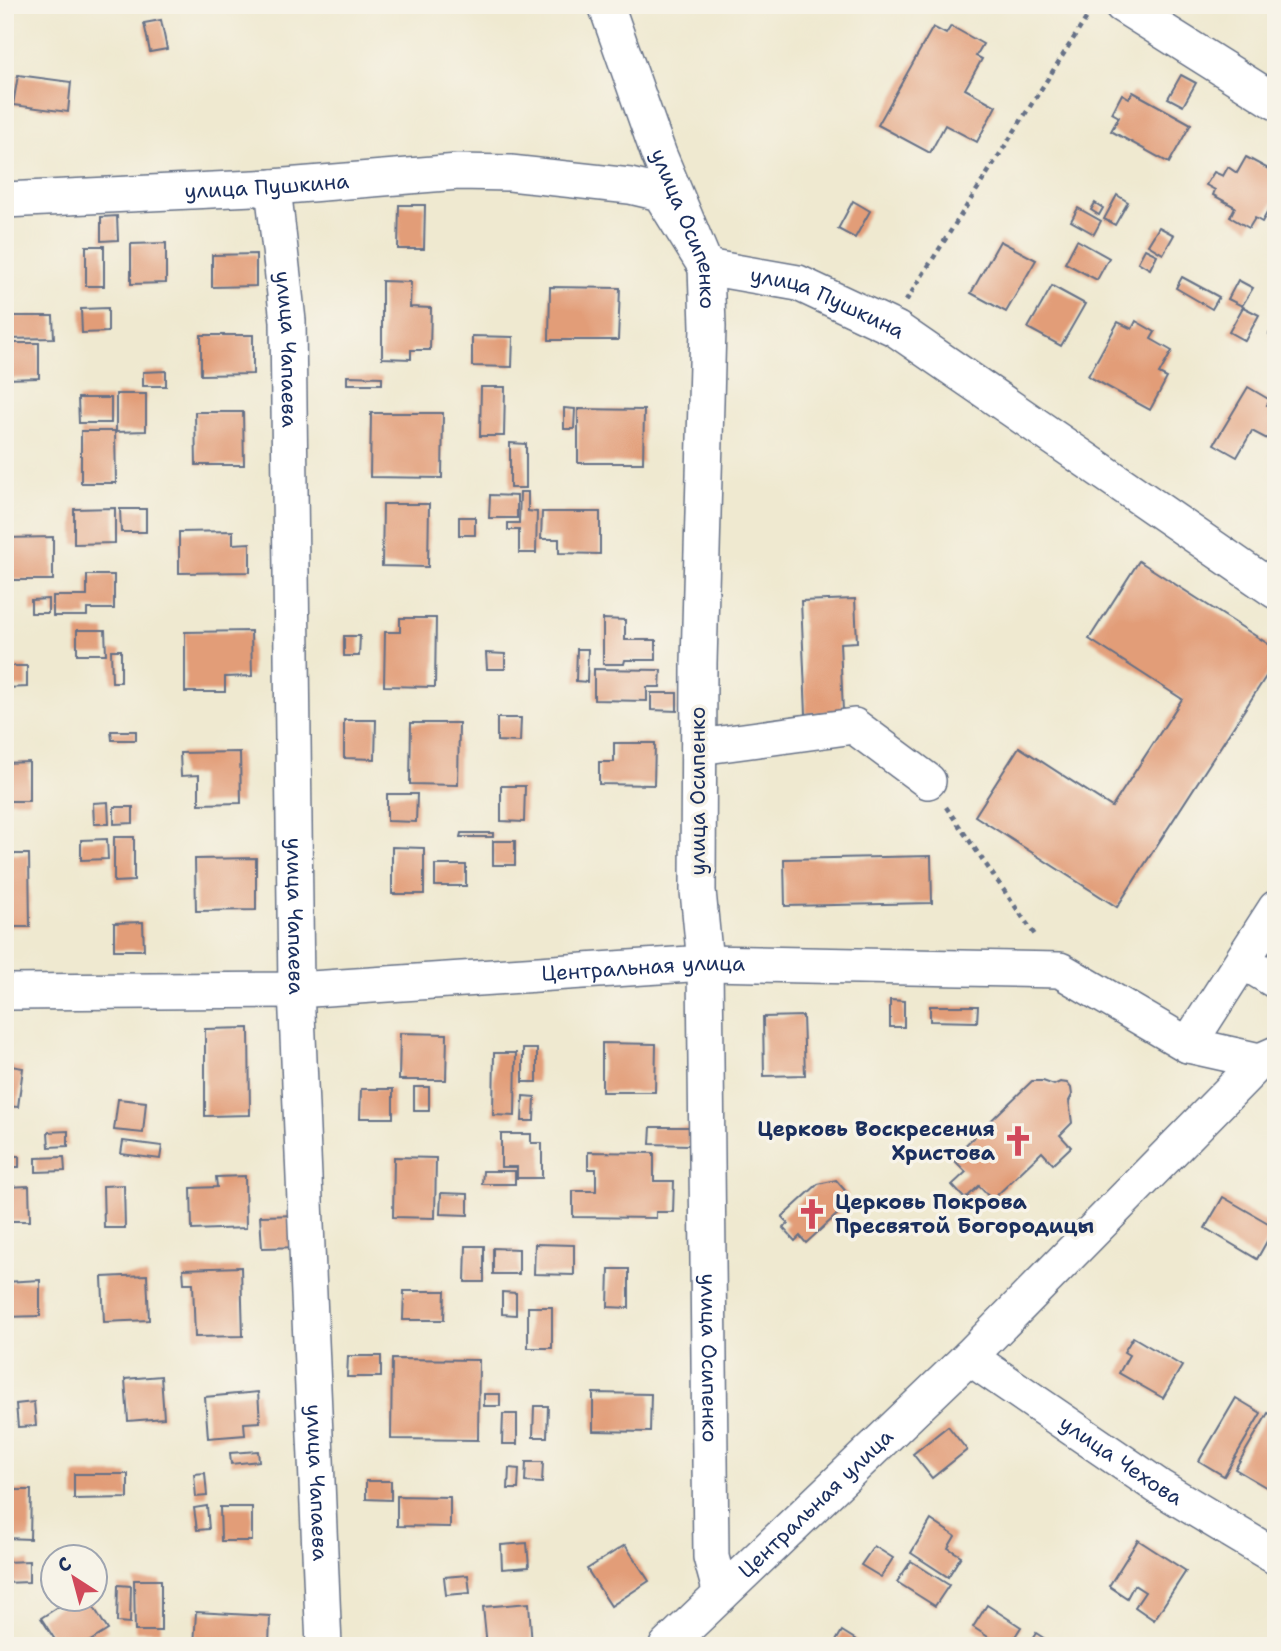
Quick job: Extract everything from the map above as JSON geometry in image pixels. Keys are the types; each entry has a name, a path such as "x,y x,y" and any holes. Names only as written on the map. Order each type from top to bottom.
{"street":[{"name":"улица Осипенко","path":"606,5 659,155 706,267 708,327 698,891 705,963 711,1557 721,1594"},
{"path":"1122,5 1276,102"},
{"name":"улица Пушкина","path":"5,200 273,187 458,172 510,173 630,186 660,193 706,267 797,283 890,326 1276,591"},
{"name":"улица Чапаева","path":"273,187 288,321 296,990 324,1646"},
{"path":"699,747 854,726 928,781"},
{"path":"1188,1045 1276,908"},
{"path":"1243,961 1276,981"},
{"name":"Центральная улица","path":"5,992 296,990 705,963 1060,970 1188,1045 1270,1059"},
{"name":"Центральная улица","path":"687,1640 721,1594 969,1357 1270,1059"},
{"name":"улица Чехова","path":"969,1357 1159,1487 1276,1557"}],"path":[{"path":"890,326 1095,5"},
{"path":"928,781 1060,970"}],"building":[{"path":"161,20 167,49 150,52 144,23"},
{"path":"951,26 983,44 976,56 982,59 965,89 996,106 977,142 945,125 930,153 878,125 933,27 946,34"},
{"path":"18,75 71,82 68,112 13,105"},
{"path":"1181,75 1196,83 1183,106 1168,98"},
{"path":"1133,92 1191,124 1169,163 1111,131 1119,117 1112,113 1122,94 1129,98"},
{"path":"1246,157 1276,173 1276,197 1262,222 1255,218 1249,228 1230,217 1235,207 1213,195 1215,190 1206,185 1214,172 1223,176 1228,167 1237,173"},
{"path":"1117,195 1128,202 1115,225 1104,219"},
{"path":"853,201 870,211 855,238 838,229"},
{"path":"1095,203 1103,208 1099,215 1091,210"},
{"path":"399,205 425,205 424,249 398,249"},
{"path":"1078,208 1101,221 1094,234 1071,221"},
{"path":"117,216 118,240 101,241 101,217"},
{"path":"1159,227 1174,235 1163,254 1148,245"},
{"path":"1077,240 1109,258 1097,280 1065,263"},
{"path":"1000,241 1036,260 1006,312 971,293"},
{"path":"166,243 166,283 131,284 131,244"},
{"path":"86,246 104,246 104,286 86,286"},
{"path":"1145,249 1157,255 1150,269 1138,262"},
{"path":"256,254 256,286 212,287 212,255"},
{"path":"1182,277 1219,297 1212,309 1176,288"},
{"path":"1238,280 1253,288 1242,306 1228,299"},
{"path":"382,281 411,282 410,307 431,308 430,350 411,350 411,359 382,358"},
{"path":"1052,286 1085,304 1061,346 1028,328"},
{"path":"550,287 620,288 618,340 549,340"},
{"path":"1243,307 1259,315 1245,341 1229,332"},
{"path":"108,308 108,332 82,333 81,309"},
{"path":"5,316 53,316 54,338 5,339"},
{"path":"1136,321 1155,332 1151,339 1172,351 1159,374 1167,378 1150,410 1088,376 1118,322 1132,329"},
{"path":"1276,322 1276,338 1269,334"},
{"path":"201,335 253,335 253,374 201,375"},
{"path":"472,336 513,337 512,367 472,366"},
{"path":"5,343 39,343 39,378 5,379"},
{"path":"166,371 166,386 143,386 143,372"},
{"path":"347,376 382,377 382,384 347,384"},
{"path":"481,387 505,387 504,436 480,436"},
{"path":"1248,387 1270,400 1267,405 1276,409 1276,423 1267,439 1252,431 1237,457 1214,444"},
{"path":"116,394 146,394 146,431 116,432"},
{"path":"78,398 111,398 111,423 79,423"},
{"path":"564,408 575,409 574,429 564,429"},
{"path":"578,409 644,410 643,463 578,463"},
{"path":"195,412 243,412 244,465 196,465"},
{"path":"371,413 443,413 442,478 370,477"},
{"path":"81,431 115,431 116,483 81,483"},
{"path":"510,443 526,444 526,488 510,488"},
{"path":"520,492 528,492 528,511 537,512 536,553 519,553 519,530 508,530 508,523 519,523"},
{"path":"490,495 517,496 517,518 489,518"},
{"path":"383,504 429,504 428,567 382,566"},
{"path":"115,508 115,543 74,544 74,509"},
{"path":"120,509 146,509 146,532 121,532"},
{"path":"542,512 600,512 600,554 559,553 559,539 541,539"},
{"path":"459,517 475,517 475,535 459,535"},
{"path":"233,531 233,544 250,543 250,572 179,573 179,532"},
{"path":"53,537 53,580 5,580 5,538"},
{"path":"1139,561 1276,649 1276,661 1117,907 975,816 1019,747 1112,807 1182,699 1089,639"},
{"path":"87,575 114,575 114,609 87,609 87,616 53,616 53,596 87,596"},
{"path":"5,592 8,592 8,612 5,612"},
{"path":"48,599 48,613 31,613 31,600"},
{"path":"855,599 857,642 840,643 843,711 806,714 801,601"},
{"path":"400,618 436,618 435,687 384,686 385,632 400,632"},
{"path":"603,619 625,620 625,640 656,640 656,660 625,660 624,664 603,664"},
{"path":"77,630 105,630 106,654 77,654"},
{"path":"251,631 252,676 225,677 225,692 185,692 185,632"},
{"path":"344,636 360,636 359,656 344,656"},
{"path":"577,649 588,649 587,682 576,681"},
{"path":"111,650 121,650 121,682 112,682"},
{"path":"486,653 505,654 505,669 487,669"},
{"path":"5,666 27,666 27,687 5,688"},
{"path":"594,669 661,670 660,687 647,687 647,701 594,700"},
{"path":"651,693 677,693 677,711 651,710"},
{"path":"497,718 521,718 520,742 497,741"},
{"path":"344,720 376,720 375,759 344,758"},
{"path":"411,723 459,723 458,785 410,784"},
{"path":"111,731 136,731 136,740 112,740"},
{"path":"614,743 655,743 654,785 599,784 599,762 614,762"},
{"path":"240,752 241,803 199,804 199,775 181,776 180,753"},
{"path":"29,762 29,801 5,801 5,763"},
{"path":"501,786 525,786 524,822 501,821"},
{"path":"387,794 417,794 416,822 387,821"},
{"path":"108,802 109,824 94,824 93,803"},
{"path":"114,807 133,807 133,823 114,824"},
{"path":"461,833 493,833 493,837 460,837"},
{"path":"114,837 134,837 134,881 114,882"},
{"path":"107,839 108,859 81,860 81,840"},
{"path":"493,841 515,841 515,865 493,865"},
{"path":"392,847 424,848 424,894 392,894"},
{"path":"5,854 29,854 30,927 5,927"},
{"path":"931,856 932,903 785,906 784,859"},
{"path":"256,858 256,910 196,911 195,859"},
{"path":"435,865 466,865 466,886 435,886"},
{"path":"143,922 144,950 114,950 114,923"},
{"path":"890,1000 904,1001 904,1027 890,1027"},
{"path":"930,1006 978,1006 977,1022 930,1021"},
{"path":"803,1016 805,1075 764,1076 763,1017"},
{"path":"249,1028 250,1115 205,1116 205,1029"},
{"path":"400,1033 447,1034 446,1080 399,1080"},
{"path":"602,1043 656,1044 655,1092 602,1092"},
{"path":"523,1049 537,1049 537,1082 523,1082"},
{"path":"494,1053 516,1053 515,1116 493,1115"},
{"path":"5,1065 23,1068 18,1107 5,1106"},
{"name":"Церковь Воскресения Христова","path":"1032,1081 1054,1085 1067,1083 1071,1088 1069,1101 1072,1123 1060,1135 1071,1147 1053,1164 1042,1152 992,1200 979,1186 965,1199 952,1185 966,1172 952,1158"},
{"path":"414,1087 429,1087 429,1111 414,1111"},
{"path":"361,1089 393,1089 393,1118 360,1118"},
{"path":"523,1096 535,1097 534,1121 522,1121"},
{"path":"118,1099 146,1102 143,1133 114,1130"},
{"path":"651,1127 689,1127 689,1145 650,1144"},
{"path":"68,1131 68,1146 49,1147 48,1132"},
{"path":"501,1134 531,1134 531,1143 542,1143 542,1178 517,1178 517,1167 501,1167"},
{"path":"123,1141 162,1146 160,1159 121,1154"},
{"path":"588,1152 654,1153 654,1181 674,1181 673,1212 656,1212 656,1218 573,1217 573,1191 596,1191 596,1169 588,1169"},
{"path":"5,1156 19,1156 19,1167 5,1167"},
{"path":"64,1157 65,1171 36,1172 36,1158"},
{"path":"394,1157 436,1158 435,1218 393,1217"},
{"path":"483,1171 515,1171 515,1184 482,1184"},
{"path":"245,1176 246,1228 192,1230 191,1188 217,1187 216,1177"},
{"name":"Церковь Покрова Пресвятой Богородицы","path":"836,1180 848,1194 842,1210 806,1243 800,1236 795,1241 783,1228 788,1223 782,1217 818,1184"},
{"path":"124,1185 125,1228 104,1228 103,1186"},
{"path":"29,1186 30,1221 5,1221 5,1187"},
{"path":"441,1193 468,1194 468,1215 440,1214"},
{"path":"1223,1197 1275,1227 1257,1259 1205,1228"},
{"path":"301,1215 302,1247 262,1248 260,1216"},
{"path":"535,1244 574,1245 574,1275 534,1274"},
{"path":"466,1246 484,1246 484,1282 465,1282"},
{"path":"493,1248 519,1249 519,1274 493,1274"},
{"path":"241,1267 243,1336 195,1337 193,1283 184,1283 183,1269"},
{"path":"609,1269 629,1269 629,1308 608,1307"},
{"path":"147,1275 149,1320 104,1322 102,1277"},
{"path":"40,1280 40,1316 5,1317 5,1282"},
{"path":"404,1291 445,1291 444,1320 403,1320"},
{"path":"502,1292 516,1293 516,1315 502,1314"},
{"path":"528,1307 552,1307 552,1348 528,1348"},
{"path":"1133,1337 1182,1366 1163,1398 1119,1373 1129,1355 1124,1352"},
{"path":"348,1356 381,1356 381,1377 347,1377"},
{"path":"392,1359 479,1360 478,1440 391,1439"},
{"path":"161,1376 164,1418 128,1421 125,1379"},
{"path":"258,1392 260,1422 244,1423 245,1435 208,1438 205,1397"},
{"path":"593,1393 651,1394 650,1432 593,1431"},
{"path":"484,1394 500,1394 500,1406 484,1406"},
{"path":"1236,1398 1261,1413 1224,1476 1199,1461"},
{"path":"34,1402 36,1426 18,1427 16,1404"},
{"path":"534,1406 548,1406 547,1437 533,1437"},
{"path":"1268,1413 1276,1417 1276,1493 1235,1469"},
{"path":"503,1414 517,1414 517,1444 502,1444"},
{"path":"948,1426 967,1450 932,1478 913,1454"},
{"path":"258,1451 259,1461 231,1464 230,1453"},
{"path":"526,1462 543,1462 542,1483 525,1482"},
{"path":"509,1468 519,1469 518,1489 508,1489"},
{"path":"205,1473 207,1496 196,1497 194,1474"},
{"path":"74,1474 128,1474 128,1498 74,1499"},
{"path":"366,1481 391,1481 391,1500 366,1499"},
{"path":"5,1490 31,1490 30,1539 5,1538"},
{"path":"397,1496 450,1497 450,1527 397,1526"},
{"path":"207,1506 209,1529 197,1530 194,1508"},
{"path":"220,1507 252,1507 252,1541 221,1541"},
{"path":"931,1520 955,1536 948,1548 961,1556 948,1577 911,1553"},
{"path":"1138,1540 1186,1571 1154,1620 1135,1607 1145,1592 1134,1585 1127,1598 1109,1586"},
{"path":"527,1543 529,1567 502,1569 501,1545"},
{"path":"625,1545 649,1581 611,1606 587,1569"},
{"path":"874,1546 893,1558 881,1577 861,1565"},
{"path":"29,1561 29,1582 5,1583 5,1562"},
{"path":"911,1561 949,1585 935,1606 897,1582"},
{"path":"468,1575 470,1593 446,1595 444,1577"},
{"path":"134,1580 161,1580 161,1631 135,1631"},
{"path":"118,1585 131,1586 130,1623 117,1622"},
{"path":"529,1603 532,1646 487,1646 483,1607"},
{"path":"987,1605 1021,1627 1009,1646 1002,1646 973,1627"},
{"path":"50,1612 97,1612 108,1630 82,1646 59,1646 41,1618"},
{"path":"196,1612 270,1616 269,1646 194,1646"},
{"path":"842,1631 866,1646 833,1646"},
{"path":"1036,1633 1053,1644 1052,1646 1028,1646"},
{"path":"5,1639 30,1640 30,1646 5,1646"}],"place":[{"name":"Церковь Воскресения Христова","path":"1018,1141"},
{"name":"Церковь Покрова Пресвятой Богородицы","path":"812,1214"}]}
